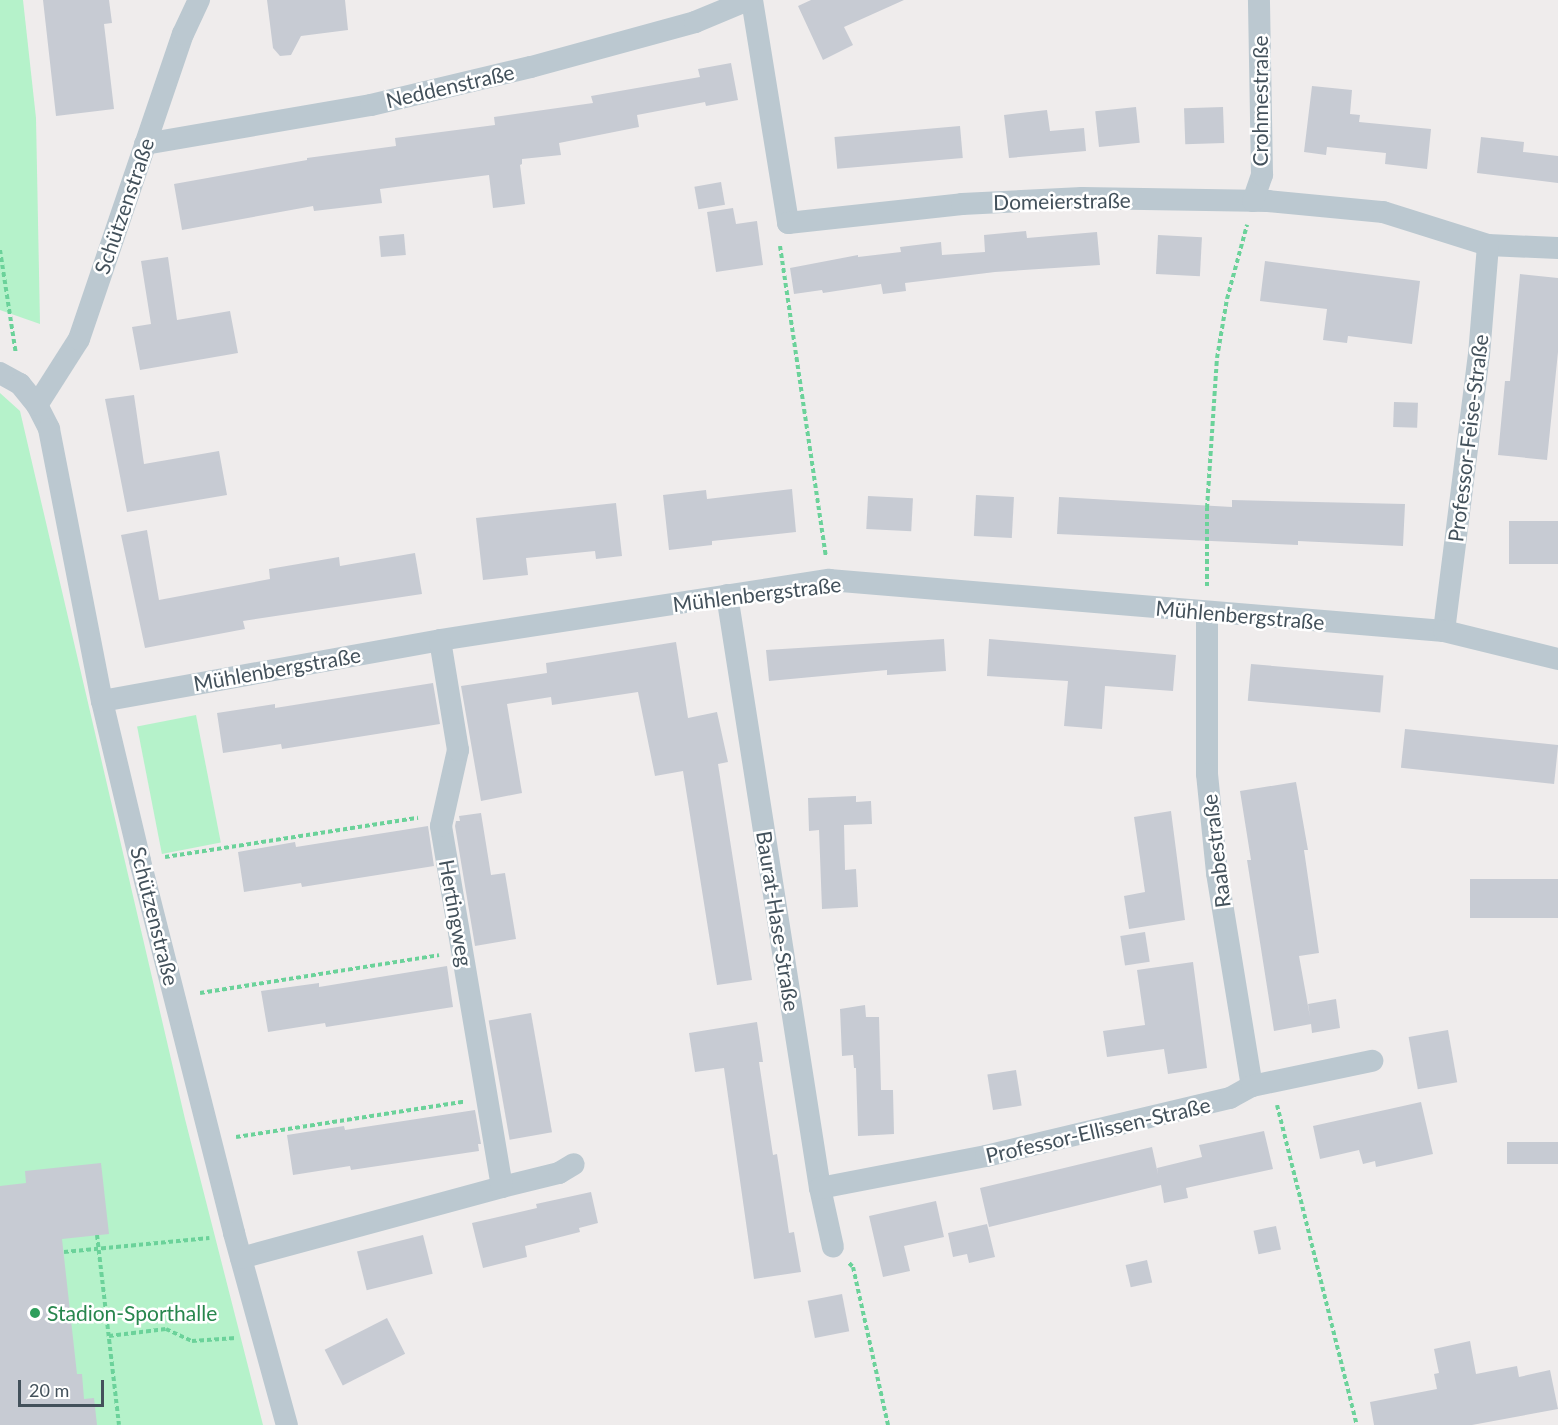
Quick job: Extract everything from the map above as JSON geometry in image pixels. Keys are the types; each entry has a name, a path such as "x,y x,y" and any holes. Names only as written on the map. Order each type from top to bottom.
{"street":[{"name":"Schützenstraße","path":"37,405 79,339 183,34 198,0"},
{"name":"Neddenstraße","path":"145,144 371,105 531,67 695,22 750,0"},
{"path":"750,0 788,223"},
{"name":"Crohmestraße","path":"1253,201 1262,175 1259,0"},
{"name":"Domeierstraße","path":"788,223 939,206 1058,199 1253,201 1383,212 1488,245 1558,248"},
{"name":"Professor-Feise-Straße","path":"1444,631 1479,355 1488,245"},
{"name":"Schützenstraße","path":"0,373 20,384 37,405 49,429 102,701 140,861 234,1233 288,1425"},
{"name":"Mühlenbergstraße","path":"102,701 440,640 829,580 1444,631 1558,659"},
{"name":"Baurat-Hase-Straße","path":"727,595 820,1188 833,1247"},
{"name":"Raabestraße","path":"1207,613 1209,796 1216,873 1252,1086"},
{"name":"Hertingweg","path":"440,640 459,750 441,826 502,1187"},
{"name":"Professor-Ellissen-Straße","path":"820,1188 986,1156 1230,1098 1252,1086 1372,1061"},
{"path":"241,1258 559,1173 574,1164"}],"path":[{"path":"1207,613 1207,508 1217,358 1227,299 1253,201"},
{"path":"788,223 779,239 829,580"},
{"path":"0,250 20,384"},
{"path":"140,861 444,814"},
{"path":"176,997 463,951"},
{"path":"1252,1086 1278,1107 1357,1425"},
{"path":"212,1141 487,1098"},
{"path":"64,1252 208,1239 234,1233"},
{"path":"97,1235 119,1425"},
{"path":"833,1247 853,1267 888,1425"},
{"path":"108,1336 166,1329 192,1341 262,1336"}],"green space":[{"path":"0,0 23,0 36,118 40,324 0,310"},
{"path":"0,393 20,411 185,1119 263,1425 0,1425"},
{"path":"196,715 221,843 162,854 137,726"}],"building":[{"path":"43,0 109,0 112,23 104,24 114,109 56,116"},
{"path":"267,0 345,0 348,30 301,36 291,55 280,56 273,48"},
{"path":"811,0 904,0 844,27 853,45 823,60 798,6"},
{"path":"731,63 738,100 706,106 705,102 637,115 639,127 559,143 561,155 522,159 520,165 525,204 493,208 489,175 380,189 382,203 314,211 313,206 182,230 174,184 307,160 307,158 396,146 395,138 495,125 494,117 593,103 591,96 700,77 698,69"},
{"path":"1312,86 1352,90 1350,114 1360,115 1359,122 1431,129 1427,169 1385,164 1386,153 1327,147 1326,155 1304,152"},
{"path":"1136,107 1140,143 1099,147 1095,111"},
{"path":"1223,107 1224,143 1185,144 1184,108"},
{"path":"1047,110 1050,131 1084,128 1086,151 1009,158 1004,115"},
{"path":"960,126 963,158 837,169 834,137"},
{"path":"1481,137 1524,142 1523,152 1558,156 1558,183 1477,173"},
{"path":"721,182 725,205 698,209 694,187"},
{"path":"733,208 736,224 757,221 763,265 716,272 707,212"},
{"path":"1026,231 1027,238 1097,232 1100,265 995,272 905,283 906,291 883,294 881,284 823,293 822,290 794,294 790,268 858,255 858,257 901,252 900,247 941,242 942,255 985,252 984,235"},
{"path":"404,234 406,255 381,257 379,236"},
{"path":"1158,235 1202,237 1200,276 1156,274"},
{"path":"168,257 177,320 230,311 238,353 140,370 132,327 151,324 141,261"},
{"path":"1265,261 1420,281 1412,344 1348,336 1347,343 1323,340 1327,309 1260,301"},
{"path":"1520,274 1558,278 1558,352 1547,460 1498,455 1505,381 1510,381"},
{"path":"134,395 144,464 219,451 227,495 127,512 105,399"},
{"path":"1394,402 1418,403 1417,428 1393,427"},
{"path":"792,489 796,532 712,541 712,545 669,550 663,495 706,490 707,499"},
{"path":"976,495 1014,497 1012,538 974,536"},
{"path":"868,496 913,498 911,531 866,529"},
{"path":"1059,497 1232,507 1232,500 1405,504 1403,546 1298,541 1298,545 1057,534"},
{"path":"616,503 622,556 596,559 595,551 526,558 528,575 483,580 476,518"},
{"path":"1509,521 1558,521 1558,564 1509,564"},
{"path":"147,530 159,600 270,579 269,569 339,557 340,566 415,553 422,594 243,621 245,629 145,648 121,535"},
{"path":"944,639 946,671 887,675 887,670 769,681 766,650"},
{"path":"989,639 1176,655 1173,691 1105,686 1102,729 1064,726 1068,681 987,676"},
{"path":"676,642 688,718 717,712 728,762 718,764 752,980 717,985 683,771 655,776 638,692 552,705 551,697 507,704 522,793 481,801 461,686 547,673 546,663"},
{"path":"1251,664 1383,676 1380,712 1248,701"},
{"path":"433,683 440,724 282,749 281,744 223,753 217,713 275,704 275,708"},
{"path":"1405,729 1558,745 1554,784 1401,768"},
{"path":"1296,782 1308,850 1304,850 1319,953 1299,956 1310,1017 1308,1004 1336,999 1340,1028 1312,1033 1311,1024 1274,1031 1247,860 1251,860 1240,791"},
{"path":"856,796 856,802 871,801 872,824 844,825 845,870 856,869 858,907 822,909 819,830 809,831 808,798"},
{"path":"1171,811 1185,920 1129,929 1124,896 1145,892 1134,817"},
{"path":"481,813 491,875 505,873 516,939 475,946 455,826 456,821 460,821 459,816"},
{"path":"428,826 434,866 302,887 301,883 244,892 238,852 295,842 296,847"},
{"path":"1470,879 1558,879 1558,918 1470,918"},
{"path":"1145,932 1150,962 1125,966 1120,936"},
{"path":"1193,962 1207,1068 1168,1074 1164,1049 1107,1057 1103,1031 1145,1025 1137,970"},
{"path":"447,966 453,1007 326,1027 325,1023 268,1032 261,991 319,983 319,987"},
{"path":"865,1005 866,1017 879,1017 881,1090 893,1090 894,1134 858,1136 856,1068 854,1068 853,1055 842,1056 840,1009"},
{"path":"531,1013 552,1132 510,1140 489,1020"},
{"path":"757,1022 763,1062 759,1062 773,1155 777,1154 789,1233 794,1232 801,1272 754,1279 724,1068 695,1072 689,1033"},
{"path":"1448,1030 1457,1082 1418,1089 1409,1037"},
{"path":"1016,1070 1022,1106 993,1110 987,1075"},
{"path":"1421,1102 1433,1154 1376,1167 1375,1161 1363,1164 1359,1150 1320,1159 1313,1126"},
{"path":"475,1110 481,1144 478,1144 479,1151 351,1170 350,1166 293,1175 287,1135 344,1126 345,1130"},
{"path":"1264,1131 1273,1169 1186,1188 1188,1198 1164,1203 1161,1185 989,1227 980,1188 1152,1147 1158,1174 1157,1168 1202,1157 1199,1145"},
{"path":"1507,1142 1558,1142 1558,1164 1507,1164"},
{"name":"Stadion-Sporthalle","path":"101,1163 109,1234 62,1239 77,1374 82,1374 84,1399 94,1398 97,1425 0,1425 0,1186 26,1183 25,1171"},
{"path":"591,1192 598,1223 579,1228 580,1232 525,1246 527,1257 483,1268 472,1223 537,1208 536,1204"},
{"path":"936,1201 944,1237 904,1246 910,1271 883,1277 869,1216"},
{"path":"987,1224 995,1257 969,1263 967,1254 953,1257 948,1233"},
{"path":"1276,1226 1281,1249 1258,1254 1254,1231"},
{"path":"423,1235 433,1274 367,1290 357,1251"},
{"path":"1147,1260 1152,1282 1131,1287 1126,1265"},
{"path":"842,1294 849,1331 815,1338 808,1301"},
{"path":"387,1318 405,1354 343,1385 325,1350"},
{"path":"1470,1341 1476,1374 1517,1366 1519,1377 1550,1370 1558,1409 1472,1425 1374,1425 1370,1402 1437,1389 1434,1374 1439,1373 1434,1349"}],"place":[{"name":"Stadion-Sporthalle","path":"35,1313"}]}
